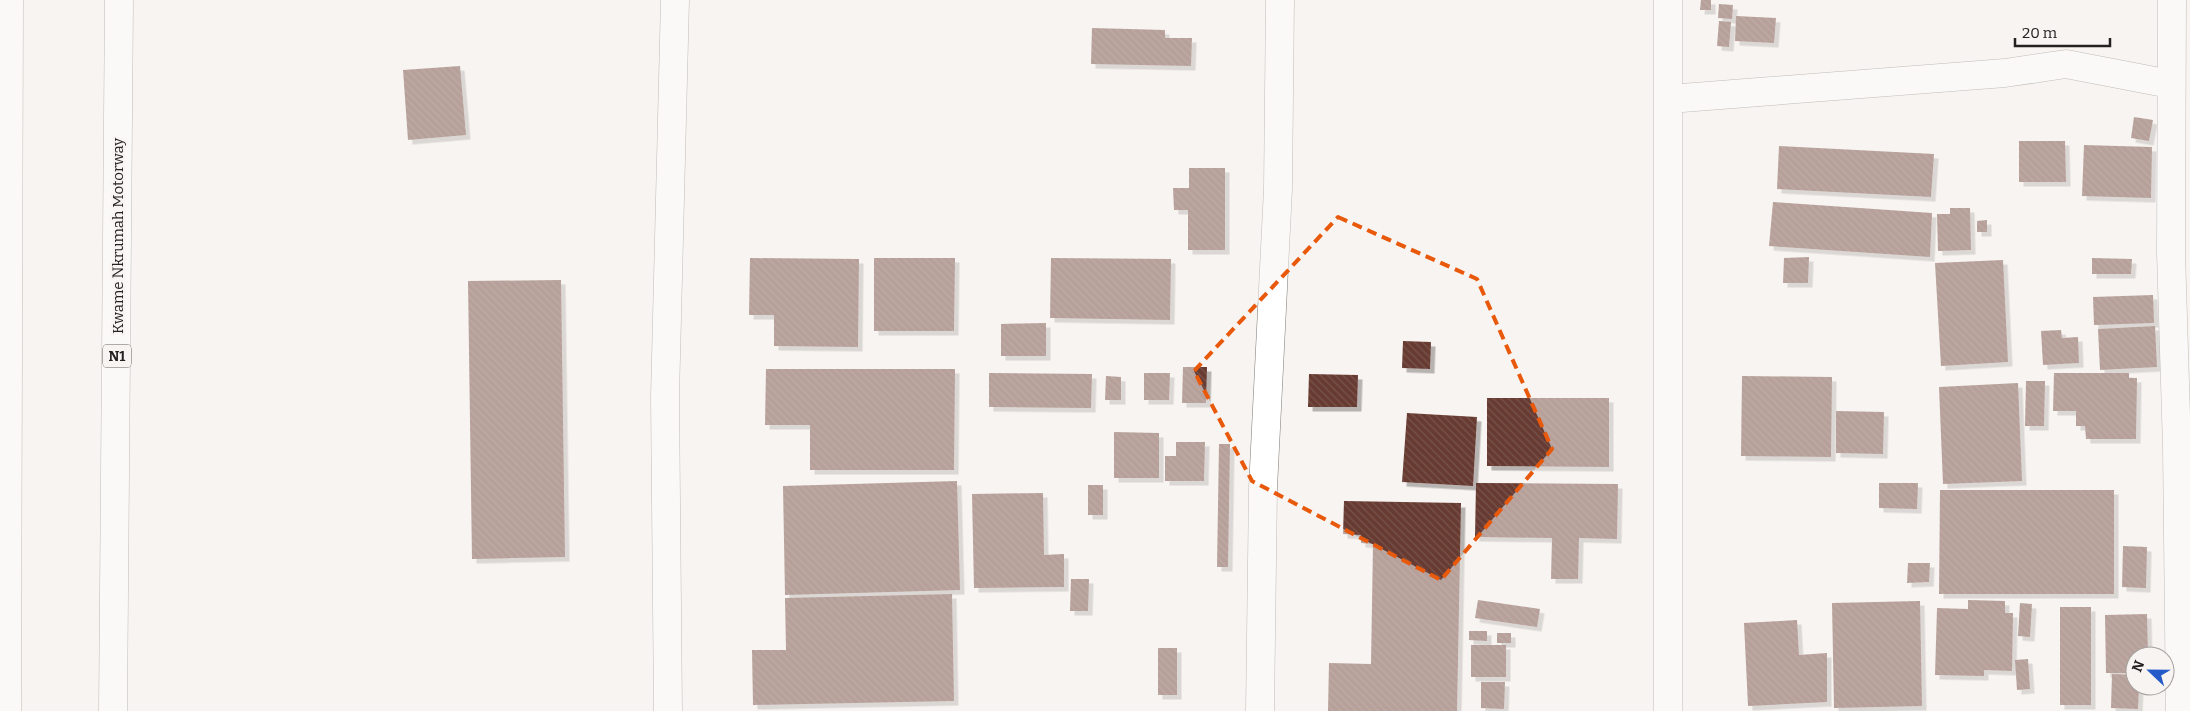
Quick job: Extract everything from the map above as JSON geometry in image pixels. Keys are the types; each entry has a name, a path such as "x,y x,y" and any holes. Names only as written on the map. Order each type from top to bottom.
{"main road":[{"path":"7,711 9,0"},
{"name":"Kwame Nkrumah Motorway","path":"113,711 119,0"},
{"path":"668,711 665,398 675,0"},
{"path":"1260,711 1263,488 1278,189 1280,0"},
{"path":"1668,0 1668,711"},
{"path":"2172,0 2170,84 2171,252 2177,448 2180,711"},
{"path":"1669,99 2005,73 2066,64 2170,84"}],"highlighted area":[{"path":"1338,217 1477,279 1552,449 1441,580 1252,481 1194,371"}],"building":[{"path":"1701,0 1711,0 1711,10 1700,10"},
{"path":"1719,4 1733,5 1732,19 1718,18"},
{"path":"1736,16 1776,18 1774,43 1735,41"},
{"path":"1719,21 1731,22 1729,47 1717,46"},
{"path":"1092,28 1165,30 1165,38 1192,38 1191,66 1091,64"},
{"path":"460,66 466,135 408,140 403,70"},
{"path":"2134,117 2153,120 2149,141 2131,138"},
{"path":"2019,141 2065,141 2066,182 2019,182"},
{"path":"2084,145 2152,147 2151,198 2082,196"},
{"path":"1779,146 1934,154 1931,197 1777,189"},
{"path":"1189,168 1225,168 1225,250 1188,250 1188,210 1174,210 1173,188 1189,188"},
{"path":"1773,202 1932,213 1930,257 1769,246"},
{"path":"1950,208 1970,208 1971,250 1938,251 1937,214 1950,214"},
{"path":"1987,220 1987,232 1977,232 1977,221"},
{"path":"1809,257 1808,283 1783,283 1784,258"},
{"path":"750,258 859,259 858,347 774,346 774,315 749,315"},
{"path":"874,258 955,258 954,331 874,331"},
{"path":"1051,258 1171,259 1170,320 1050,318"},
{"path":"2092,258 2132,259 2131,274 2092,274"},
{"path":"2003,260 2008,362 1941,366 1935,263"},
{"path":"561,280 565,557 472,559 468,281"},
{"path":"2153,295 2154,323 2094,325 2093,297"},
{"path":"1046,323 1046,356 1001,356 1001,324"},
{"path":"2155,326 2157,367 2100,370 2098,329"},
{"path":"2061,330 2062,338 2078,337 2079,363 2043,365 2041,331"},
{"path":"1403,341 1431,342 1430,369 1402,368"},
{"path":"1183,367 1207,367 1206,403 1182,403"},
{"path":"766,369 955,369 954,470 810,470 810,425 765,425"},
{"path":"989,373 1092,374 1091,408 989,407"},
{"path":"1144,373 1170,373 1169,400 1144,400"},
{"path":"2054,373 2129,373 2129,378 2137,378 2136,439 2086,439 2085,426 2076,426 2076,411 2053,411"},
{"path":"1309,374 1358,375 1357,407 1308,407"},
{"path":"1106,376 1121,377 1121,400 1105,400"},
{"path":"1742,376 1832,377 1831,457 1741,456"},
{"path":"2026,381 2045,381 2044,426 2025,426"},
{"path":"2018,383 2022,481 1943,484 1939,387"},
{"path":"1487,398 1609,398 1609,467 1487,466"},
{"path":"1836,411 1884,412 1883,454 1836,453"},
{"path":"1407,413 1477,417 1473,486 1402,482"},
{"path":"1114,432 1159,433 1159,478 1114,478"},
{"path":"1176,442 1205,442 1204,481 1165,481 1165,456 1176,456"},
{"path":"1219,444 1230,444 1228,567 1217,567"},
{"path":"957,481 960,590 785,595 783,486"},
{"path":"1476,483 1618,484 1617,539 1579,538 1578,579 1551,579 1552,538 1475,537"},
{"path":"1879,483 1918,483 1917,509 1879,508"},
{"path":"1088,485 1103,485 1103,515 1088,515"},
{"path":"1940,490 2114,490 2114,594 1939,594"},
{"path":"1043,493 1044,555 1064,554 1064,587 974,588 972,494"},
{"path":"1344,501 1461,503 1457,711 1328,711 1329,663 1371,664 1373,544 1361,543 1361,535 1343,534"},
{"path":"2123,546 2147,547 2146,588 2122,587"},
{"path":"1908,563 1930,563 1929,582 1907,583"},
{"path":"1071,579 1089,579 1088,611 1070,611"},
{"path":"952,594 954,701 753,705 752,650 786,650 785,598"},
{"path":"1478,600 1540,609 1537,627 1475,618"},
{"path":"1968,600 2005,601 2005,613 2013,613 2012,671 1984,670 1984,676 1935,675 1937,608 1968,609"},
{"path":"1920,601 1922,706 1834,708 1832,603"},
{"path":"2020,603 2032,604 2030,637 2018,636"},
{"path":"2060,607 2091,607 2091,705 2060,705"},
{"path":"2147,614 2148,646 2125,646 2125,673 2106,673 2105,615"},
{"path":"1797,620 1799,655 1827,653 1827,702 1748,706 1744,623"},
{"path":"1469,631 1487,631 1487,641 1469,640"},
{"path":"1497,633 1511,633 1511,643 1497,643"},
{"path":"1471,645 1506,645 1506,677 1471,677"},
{"path":"1158,648 1177,648 1177,695 1158,695"},
{"path":"2028,659 2030,689 2017,690 2015,660"},
{"path":"2112,674 2125,675 2125,696 2139,696 2138,709 2111,708"},
{"path":"1481,682 1505,682 1504,709 1481,708"}]}
